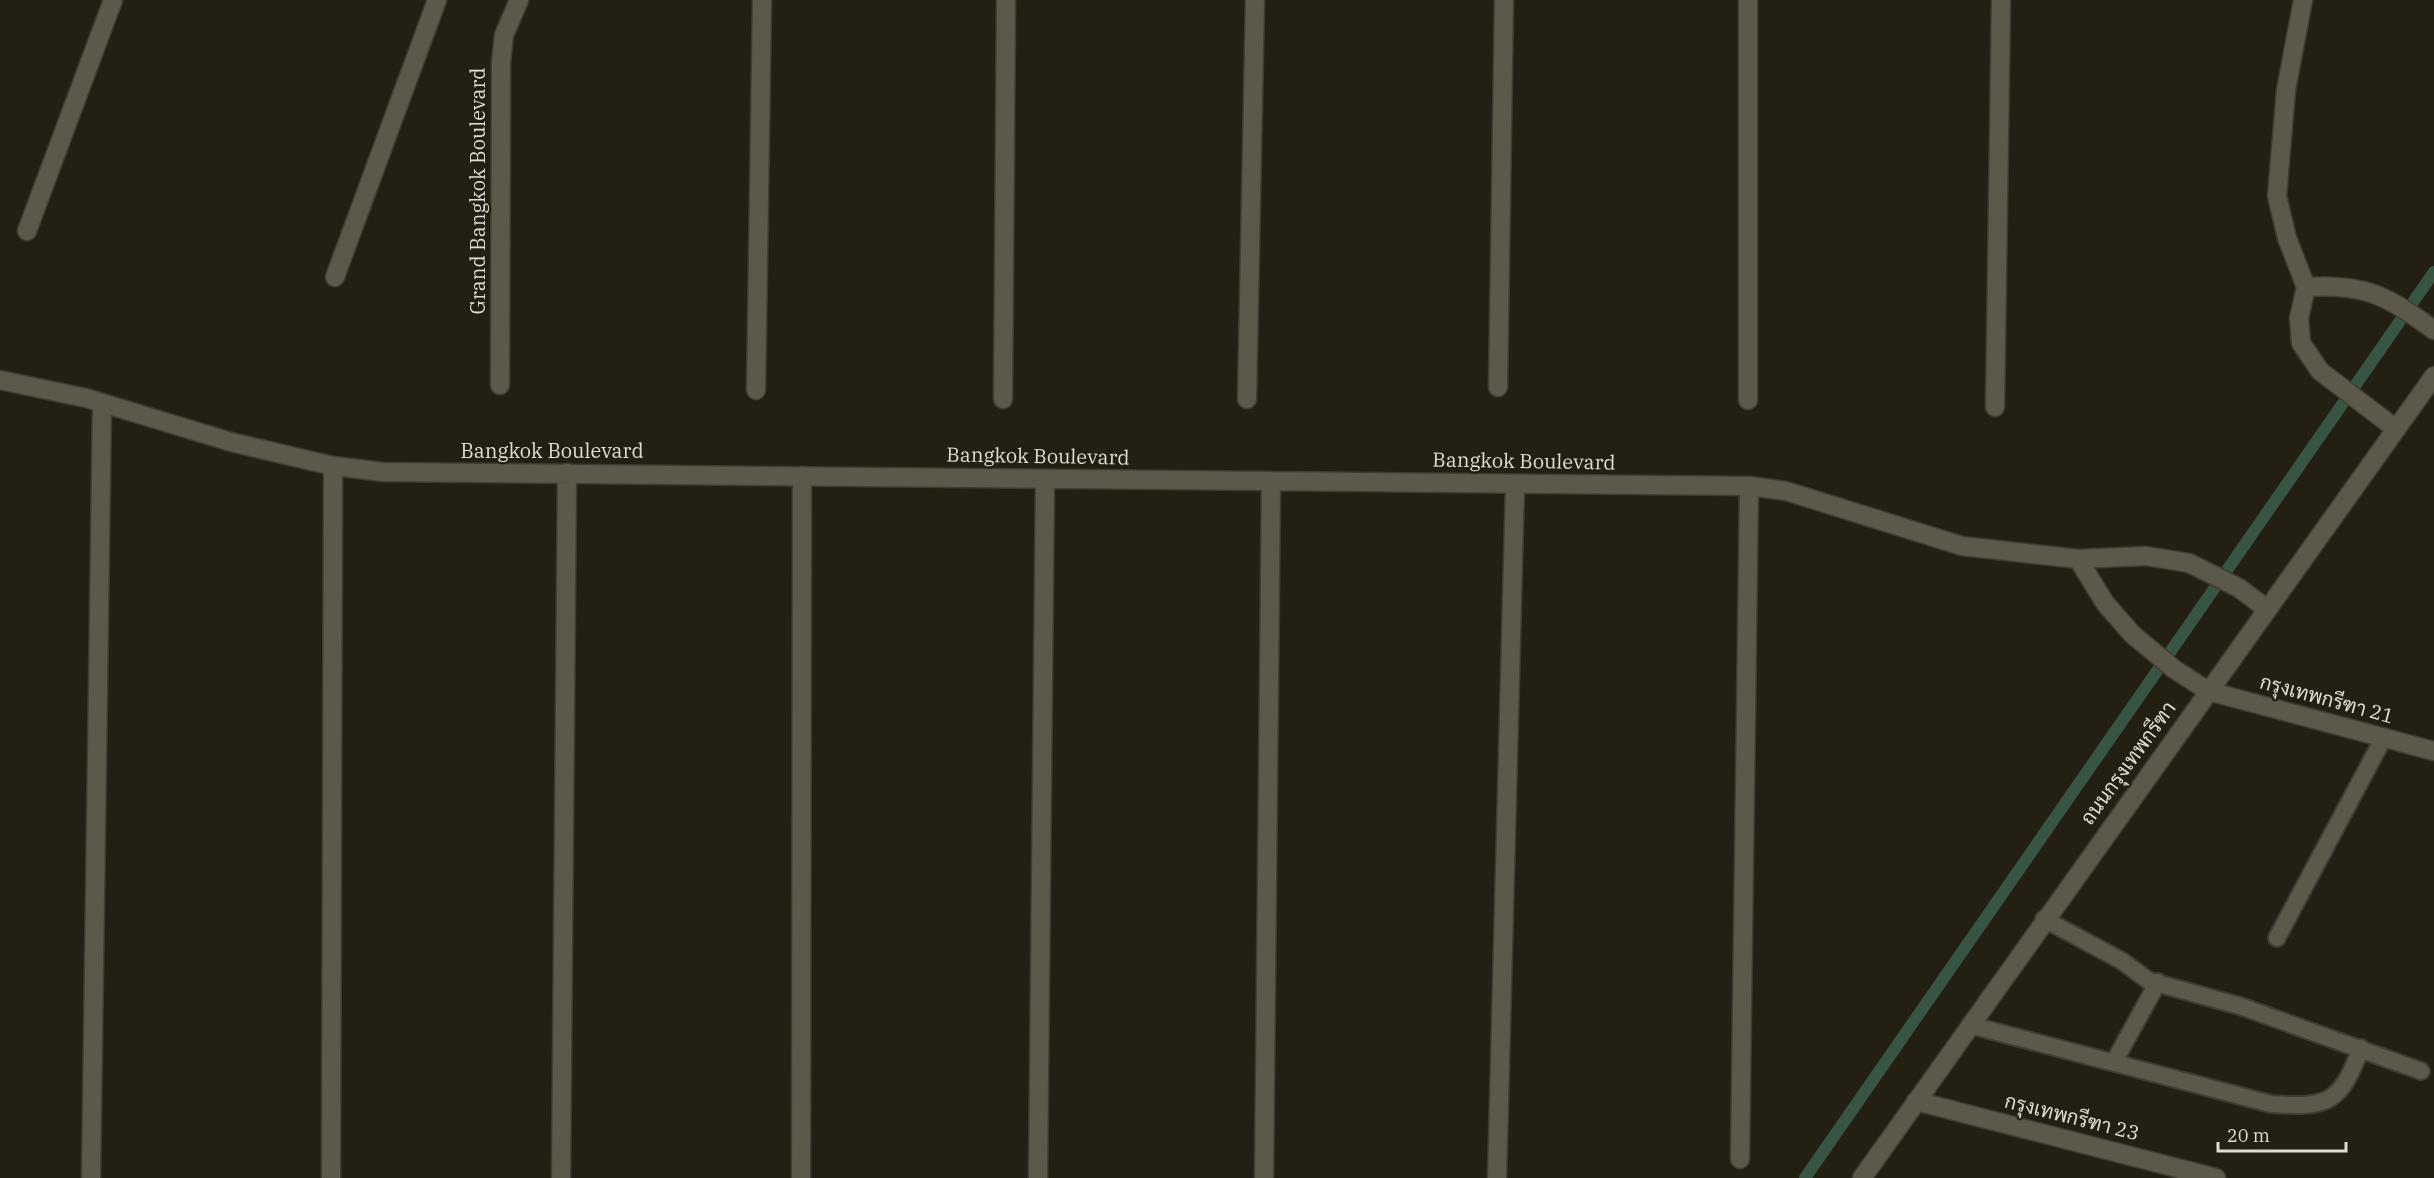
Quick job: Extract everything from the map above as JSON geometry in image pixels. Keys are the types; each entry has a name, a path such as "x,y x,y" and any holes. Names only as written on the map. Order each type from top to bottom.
{"street":[{"path":"27,231 113,0"},
{"path":"335,277 437,0"},
{"name":"Grand Bangkok Boulevard","path":"500,385 501,63 504,35 519,0"},
{"path":"756,390 762,0"},
{"path":"1003,399 1006,0"},
{"path":"1247,399 1255,0"},
{"path":"1498,387 1504,0"},
{"path":"1748,0 1748,400"},
{"path":"1995,406 2001,0"},
{"path":"2303,0 2286,90 2277,196 2287,238 2306,286 2299,318 2301,344 2320,372 2396,429"},
{"path":"2306,286 2359,287 2378,295 2431,327"},
{"name":"Bangkok Boulevard","path":"0,380 102,403 231,442 333,466 383,472 1749,486 1786,491 1962,546 2078,559 2146,556 2189,563 2239,588 2267,609"},
{"name":"ถนนกรุงเทพกรีฑา","path":"1862,1178 2044,919 2396,429 2431,387"},
{"path":"91,1178 102,403"},
{"path":"331,1178 333,466"},
{"path":"561,1178 567,473"},
{"path":"801,1178 802,476"},
{"path":"1038,1178 1045,479"},
{"path":"1264,1178 1271,481"},
{"path":"1497,1178 1515,484"},
{"path":"1740,1159 1749,486"},
{"path":"2078,559 2105,603 2132,634 2174,669 2208,691"},
{"name":"กรุงเทพกรีฑา 21","path":"2208,691 2434,751"},
{"name":"กรุงเทพกรีฑา 23","path":"1916,1101 2216,1178"}],"lane":[{"path":"2277,938 2384,737"},
{"path":"2044,919 2122,961 2137,974 2230,1002 2421,1071"},
{"path":"2114,1062 2158,982"},
{"path":"1970,1025 2271,1104 2308,1106 2328,1101 2349,1082 2361,1048"}],"waterway":[{"path":"1805,1178 2434,272"}]}
